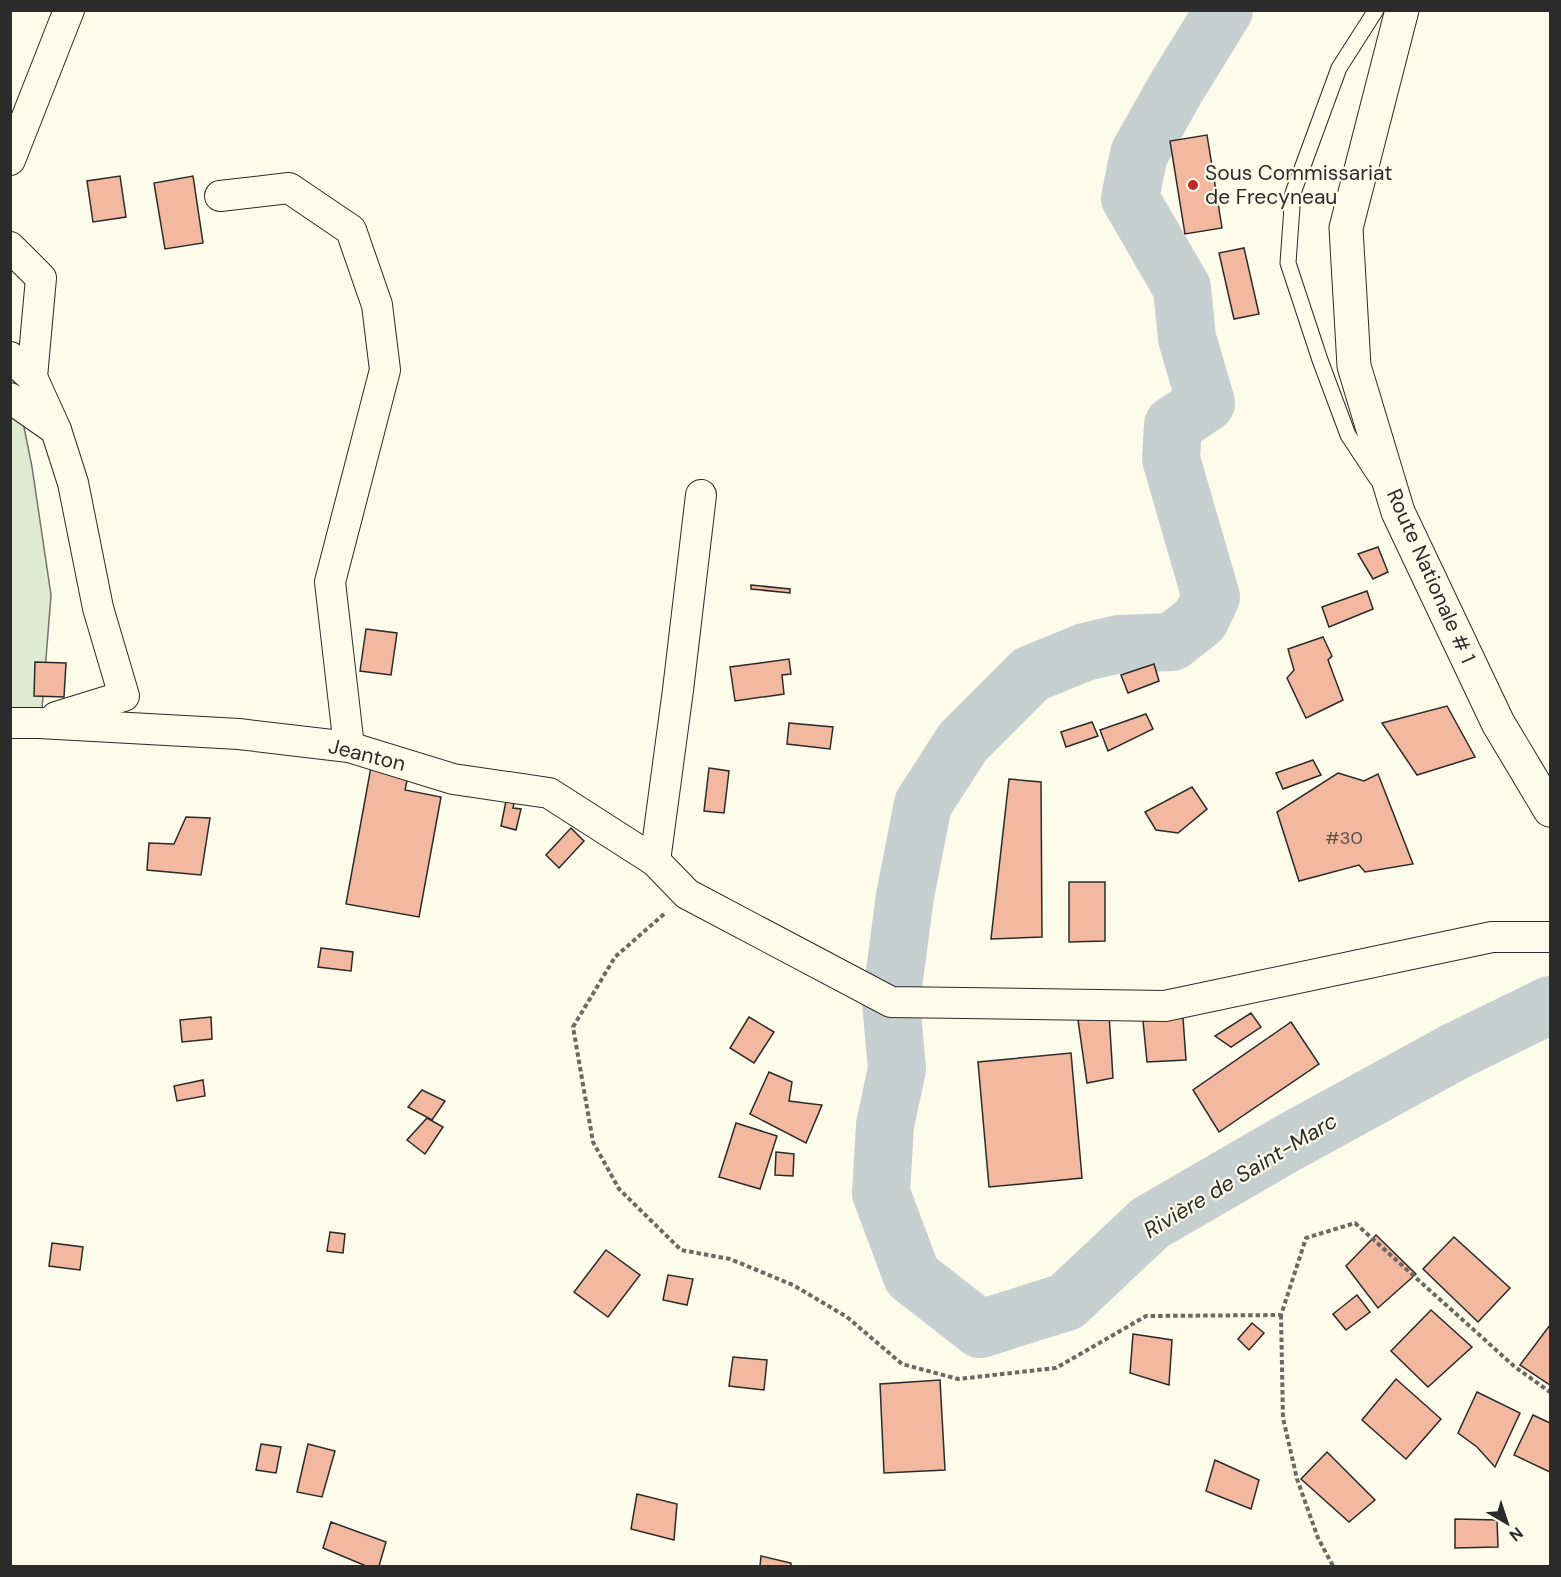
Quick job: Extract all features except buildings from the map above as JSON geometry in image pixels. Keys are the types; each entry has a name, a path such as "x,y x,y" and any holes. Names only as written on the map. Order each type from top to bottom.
{"main road":[{"name":"Route Nationale # 1","path":"1402,10 1346,228 1354,366 1398,512 1498,723 1551,810"}],"street":[{"path":"10,160 69,10"},
{"path":"220,196 289,188 351,230 377,305 385,370 330,582 349,747"},
{"path":"10,247 41,278 21,367 56,430 73,483 98,608 124,696 25,723"},
{"path":"10,398 56,430"},
{"path":"654,861 678,690 701,495"},
{"name":"Jeanton","path":"25,723 239,734 349,747 453,778 549,793 654,861 687,894 891,1002 1165,1006 1492,937 1551,937"}],"lane":[{"path":"1376,10 1339,68 1293,193 1288,263 1348,435 1398,512"}],"path":[{"path":"687,894 615,957 573,1028 593,1142 619,1189 681,1250 730,1259 793,1285 847,1317 902,1364 958,1379 1056,1368 1146,1316 1281,1315"},
{"path":"1333,1566 1318,1538 1297,1479 1283,1418 1281,1315 1305,1238 1355,1222 1515,1367 1551,1392"}],"green space":[{"path":"10,372 16,387 32,467 51,595 42,709 10,718"}],"waterway":[{"name":"Rivière de Saint-Marc","path":"1224,10 1139,154 1130,198 1182,288 1187,338 1206,403 1173,425 1171,459 1211,597 1200,620 1172,642 1119,644 1085,652 1031,674 963,742 923,804 905,896 891,1002 897,1069 885,1125 881,1193 912,1276 980,1329 1066,1302 1150,1223 1288,1143 1454,1052 1550,1005"}],"place":[{"name":"Sous Commissariat de Frecyneau","path":"1193,185"}]}
